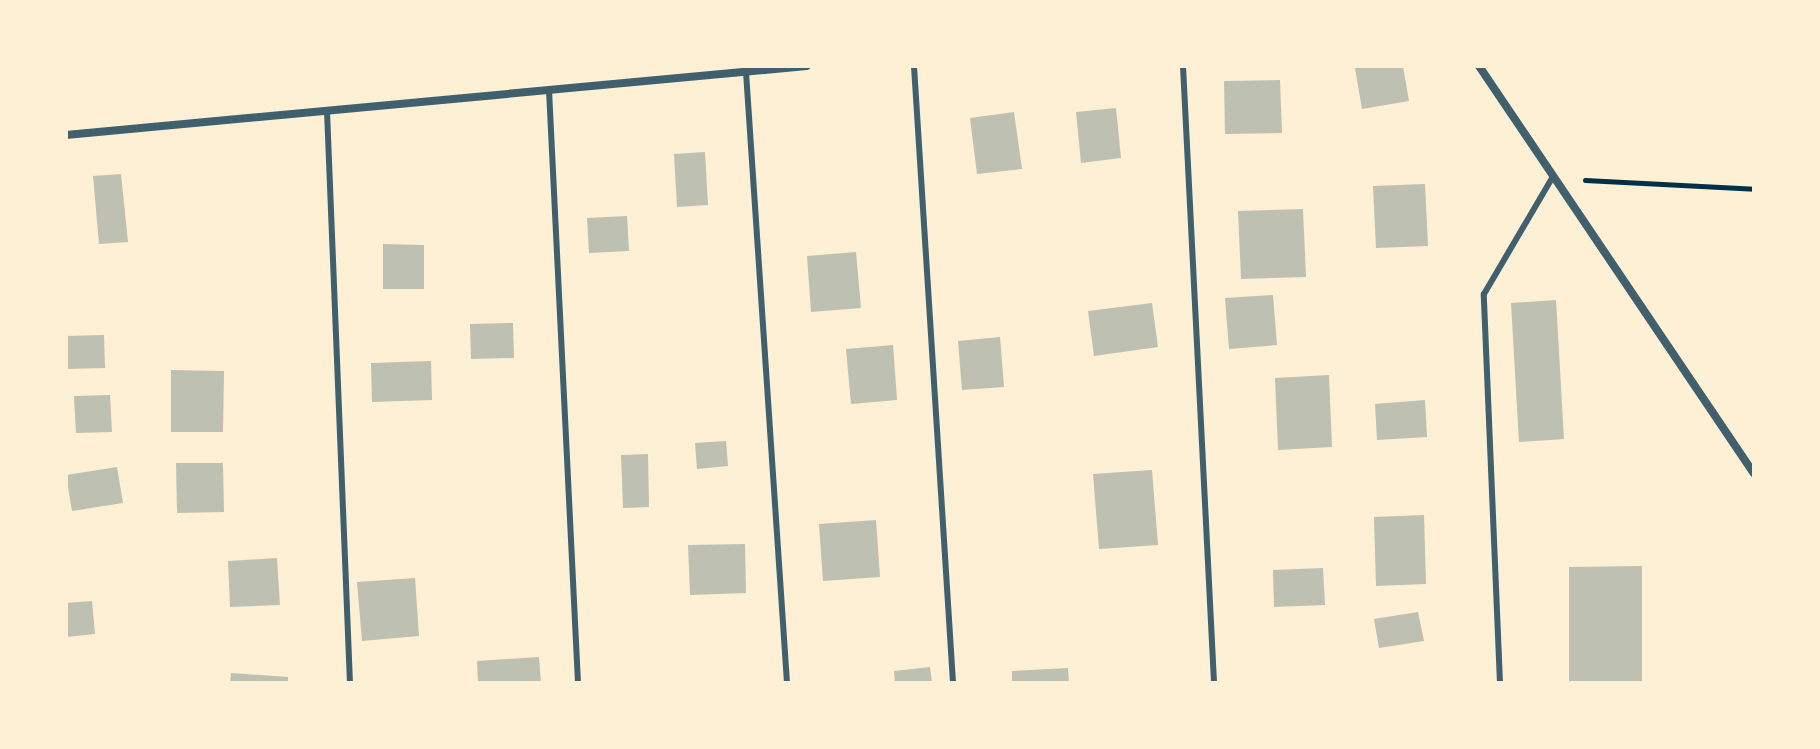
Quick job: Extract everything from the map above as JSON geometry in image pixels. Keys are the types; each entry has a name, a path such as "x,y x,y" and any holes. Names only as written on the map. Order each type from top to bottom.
{"street":[{"path":"66,135 807,66"},
{"path":"1479,66 1754,473"}],"lane":[{"path":"914,66 953,683"},
{"path":"1183,66 1214,683"},
{"path":"746,72 787,683"},
{"path":"549,90 578,683"},
{"path":"327,111 350,683"},
{"path":"1500,683 1484,294 1552,178"}],"path":[{"path":"1552,178 1754,189"}],"building":[{"path":"1403,66 1409,101 1362,109 1355,68"},
{"path":"1280,80 1282,133 1225,134 1224,81"},
{"path":"1116,108 1121,158 1081,163 1076,112"},
{"path":"1014,112 1022,169 977,174 970,118"},
{"path":"705,152 708,205 677,207 674,154"},
{"path":"121,174 128,242 99,244 93,176"},
{"path":"1425,184 1428,246 1376,248 1373,186"},
{"path":"1303,209 1306,277 1241,279 1238,211"},
{"path":"627,216 629,251 589,253 587,218"},
{"path":"383,244 424,245 424,289 383,289"},
{"path":"856,252 861,308 811,312 807,256"},
{"path":"1273,295 1277,345 1229,349 1225,298"},
{"path":"1556,300 1564,439 1519,442 1511,303"},
{"path":"1152,303 1158,347 1094,356 1088,311"},
{"path":"513,323 514,358 471,359 470,324"},
{"path":"104,335 105,368 66,369 66,336"},
{"path":"1000,337 1004,387 962,390 958,341"},
{"path":"893,345 897,400 851,404 846,349"},
{"path":"431,361 432,400 372,402 371,363"},
{"path":"171,370 224,371 223,432 171,432"},
{"path":"1329,375 1332,447 1278,450 1275,378"},
{"path":"110,395 112,432 76,433 74,396"},
{"path":"1425,400 1427,437 1377,440 1375,404"},
{"path":"726,441 728,466 697,469 695,443"},
{"path":"648,454 649,507 623,508 621,455"},
{"path":"176,463 223,463 224,512 177,513"},
{"path":"117,467 123,503 72,511 66,475"},
{"path":"1152,470 1158,545 1099,549 1093,474"},
{"path":"1424,515 1426,584 1376,586 1374,517"},
{"path":"876,520 880,577 823,581 819,524"},
{"path":"745,544 746,593 690,595 688,545"},
{"path":"277,558 280,605 230,607 228,561"},
{"path":"1642,566 1642,682 1569,682 1569,567"},
{"path":"1323,568 1325,605 1274,607 1273,570"},
{"path":"415,578 419,636 362,641 357,582"},
{"path":"92,601 95,634 66,637 66,603"},
{"path":"1418,612 1424,641 1379,648 1374,619"},
{"path":"539,657 541,683 478,683 477,661"},
{"path":"930,667 932,683 895,683 894,671"},
{"path":"1068,668 1069,683 1012,683 1012,671"},
{"path":"231,673 288,677 288,683 230,683"}]}
